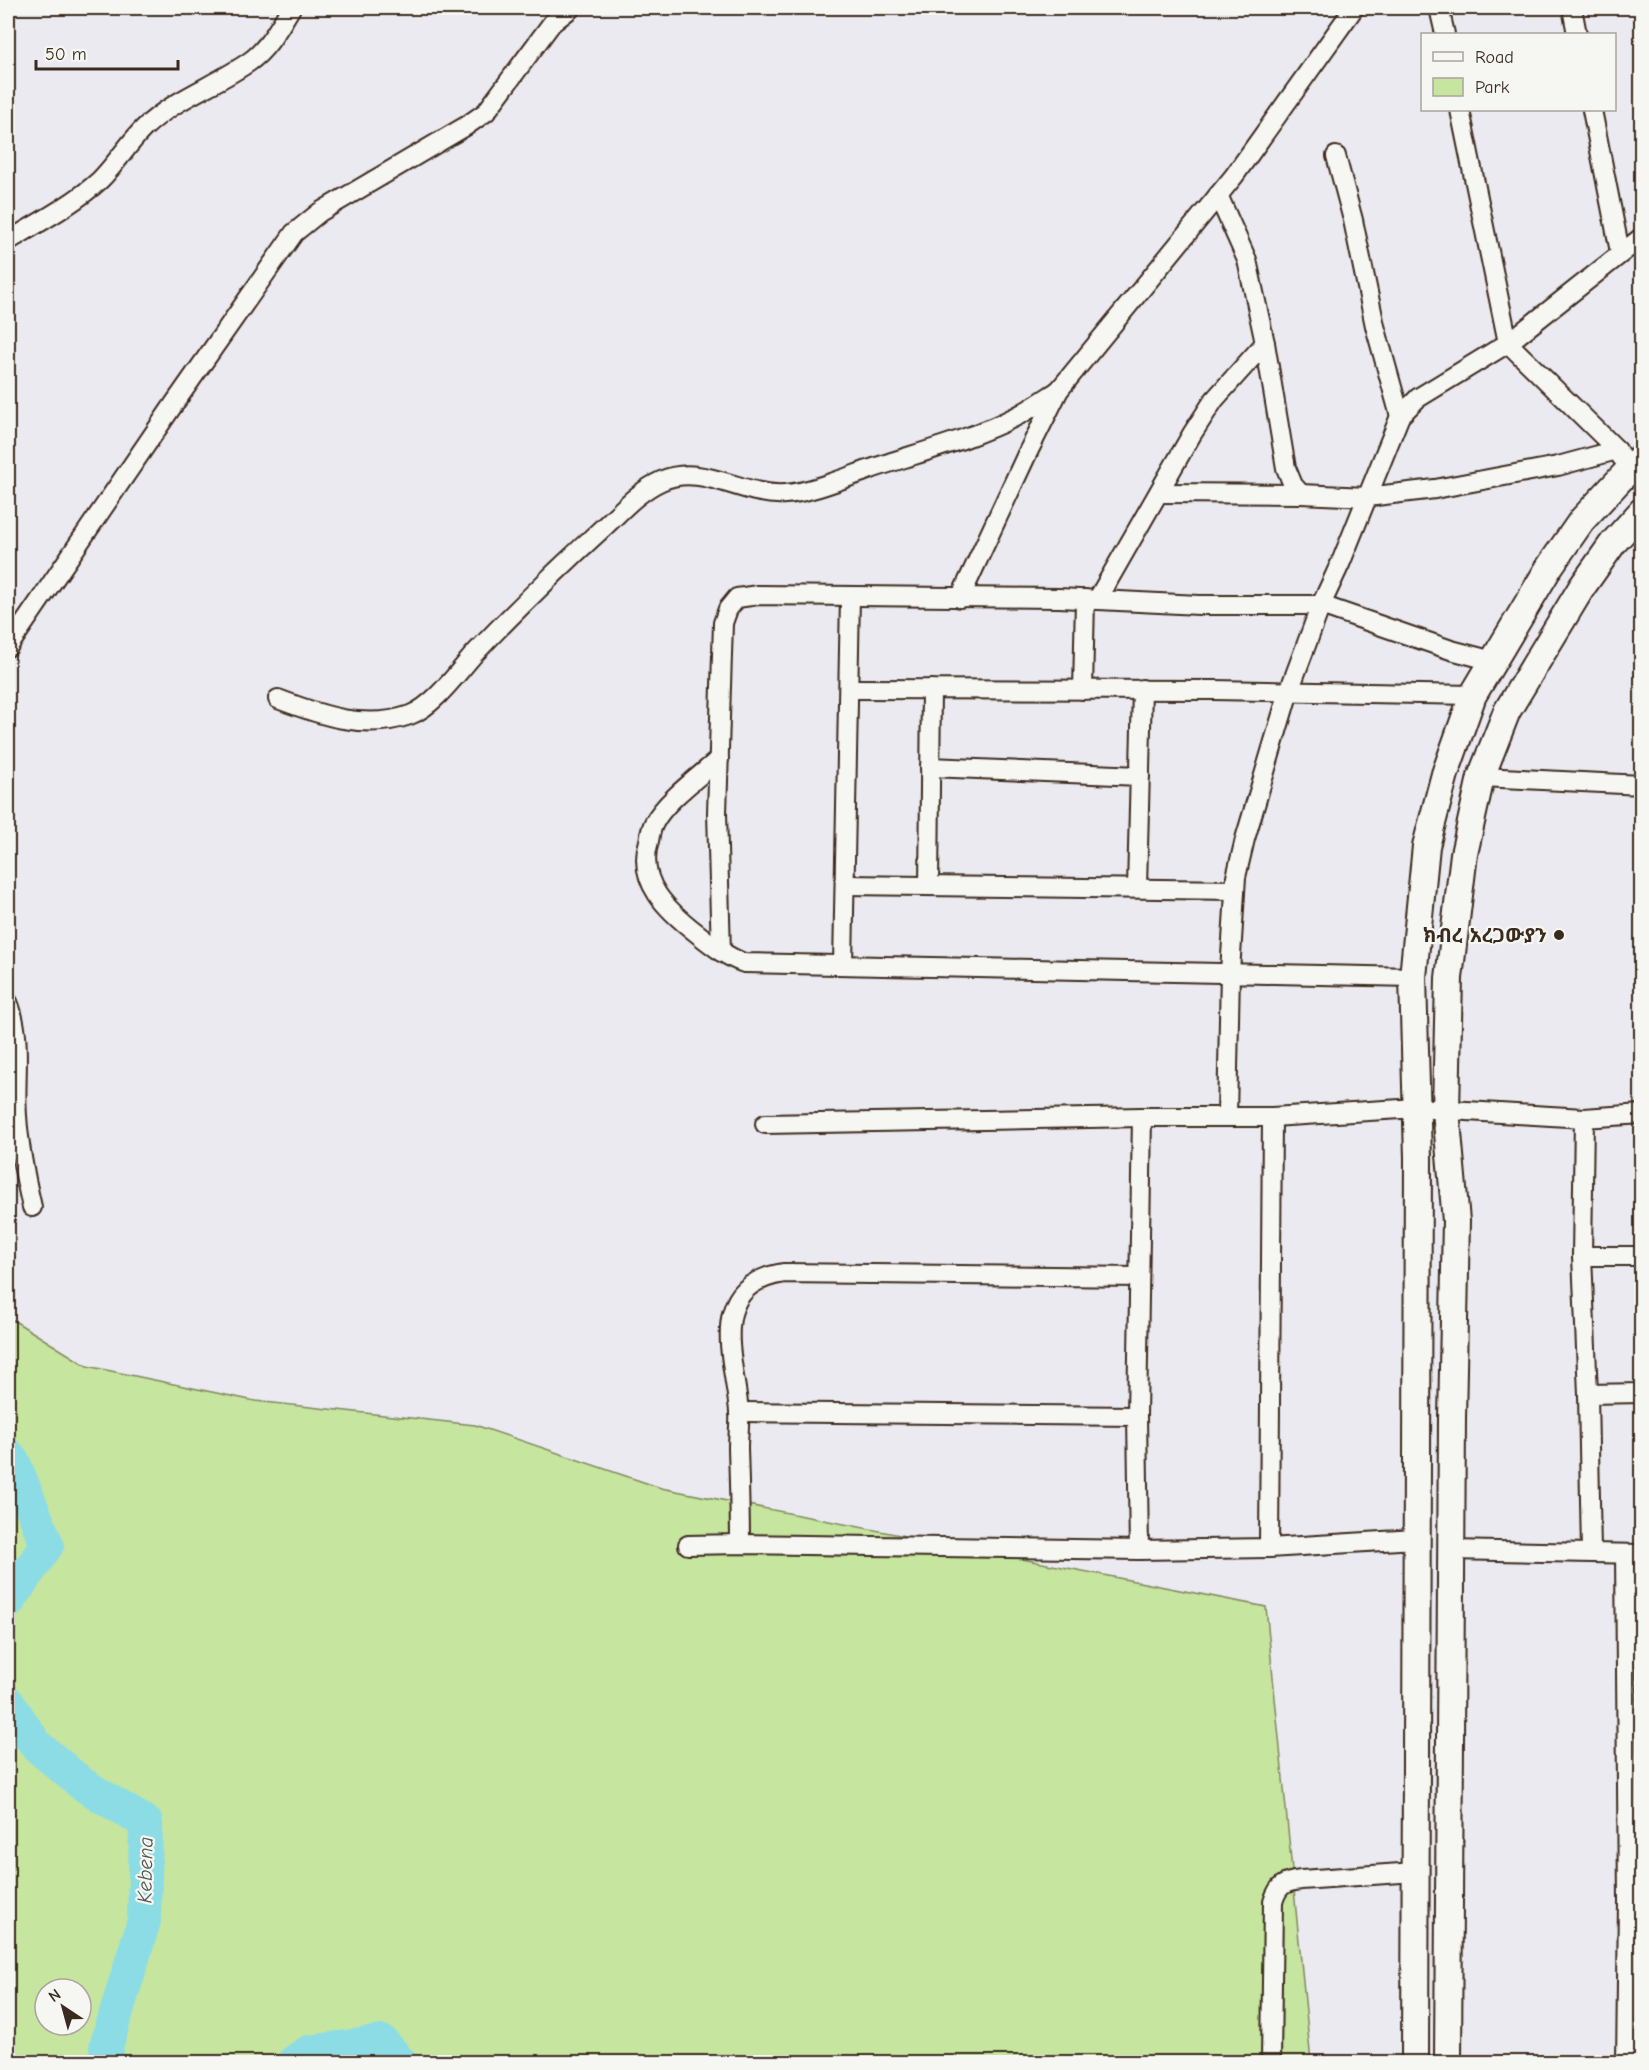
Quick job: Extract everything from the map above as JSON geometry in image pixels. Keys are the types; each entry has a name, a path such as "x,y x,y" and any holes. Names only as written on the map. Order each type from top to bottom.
{"main road":[{"path":"1415,2062 1417,1108 1413,977 1426,846 1445,774 1473,695 1556,557 1629,458"},
{"path":"1448,2062 1452,1419 1456,1221 1446,1112 1449,978 1464,854 1481,777 1508,711 1582,587 1612,543 1641,511"}],"street":[{"path":"8,241 50,216 98,182 145,128 154,121 173,107 251,61 269,43 291,8"},
{"path":"8,647 294,233 320,212 486,112 552,23 571,8"},
{"path":"960,598 1059,390 1218,195 1354,8"},
{"path":"1439,8 1445,33"},
{"path":"1572,8 1577,33"},
{"path":"1460,111 1508,343 1629,458"},
{"path":"1592,111 1620,252"},
{"path":"1336,156 1400,416"},
{"path":"1218,195 1247,260 1286,468 1293,485 1301,494"},
{"path":"1227,1117 1230,972 1235,890 1245,839 1289,692 1321,605 1341,562 1400,416 1418,398 1508,343 1641,237"},
{"path":"1083,690 1091,600 1159,493 1214,400 1264,343"},
{"path":"278,699 313,713 352,722 396,719 412,714 430,703 563,563 641,494 662,481 685,475 715,479 751,490 785,494 824,485 989,429 1018,416 1059,390"},
{"path":"1159,493 1367,496 1435,489 1558,466 1629,458"},
{"path":"721,952 717,813 723,623 737,598 758,595 1091,600 1199,605 1321,605 1451,650 1493,661"},
{"path":"843,965 850,597"},
{"path":"849,689 1142,690 1473,695"},
{"path":"929,886 931,689"},
{"path":"1137,888 1142,690"},
{"path":"719,759 672,801 654,823 645,852 646,873 658,898 678,919 721,952 744,963 1413,977"},
{"path":"930,767 1140,776"},
{"path":"1481,777 1641,785"},
{"path":"845,885 1235,890"},
{"path":"8,1002 12,1013 17,1050 17,1114 23,1169 32,1207"},
{"path":"765,1124 1272,1117 1417,1108 1446,1112 1584,1118 1641,1114"},
{"path":"1269,1548 1272,1117"},
{"path":"1139,1550 1137,1416 1142,1118"},
{"path":"1584,1118 1582,1256 1588,1394 1591,1552"},
{"path":"1582,1256 1641,1256"},
{"path":"740,1544 739,1412 729,1354 729,1330 735,1304 749,1285 767,1276 784,1273 1139,1277"},
{"path":"1588,1394 1641,1393"},
{"path":"739,1412 1137,1416"},
{"path":"688,1545 1139,1550 1269,1548 1416,1539"},
{"path":"1451,1550 1633,1554 1635,1901 1631,2056"},
{"path":"1271,2062 1274,1902 1277,1890 1287,1882 1301,1880 1416,1872"}],"green space":[{"path":"8,1317 87,1366 255,1401 475,1425 661,1488 1266,1607 1311,2062 8,2062"}],"waterway":[{"name":"Kebena","path":"8,1455 13,1461 47,1545 8,1602"},
{"name":"Kebena","path":"8,1703 36,1745 82,1784 146,1823 144,1921 106,2047 108,2062"},
{"name":"Kebena","path":"294,2062 309,2052 382,2042 400,2062"}],"place":[{"name":"ክብረ አረጋውያን","path":"1559,935"}]}
